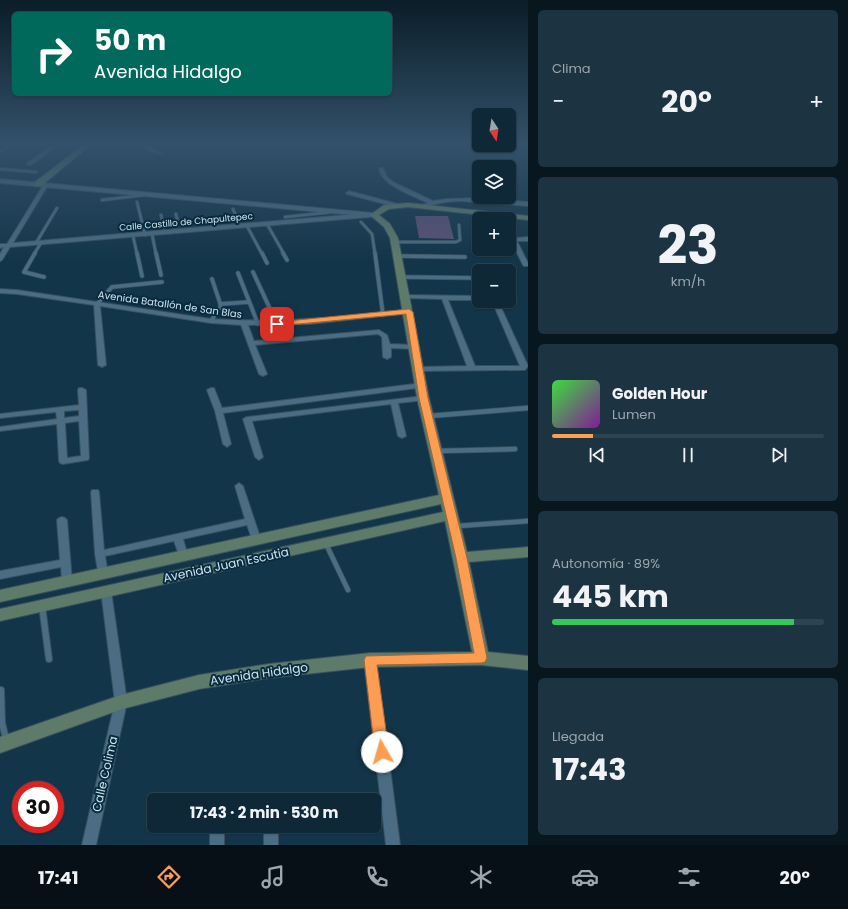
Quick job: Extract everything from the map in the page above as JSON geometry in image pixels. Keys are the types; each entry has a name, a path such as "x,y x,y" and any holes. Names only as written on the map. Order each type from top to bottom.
{"main road":[{"path":"481,658 453,521 423,398 420,369 395,242 388,226 374,214 387,207 396,205 427,204 528,218"},
{"name":"Avenida Juan Escutia","path":"0,596 447,498"},
{"name":"Avenida Juan Escutia","path":"0,615 325,543 453,521"},
{"path":"461,558 528,552"},
{"name":"Avenida Hidalgo","path":"3,744 121,702 199,682 269,671 370,660 481,658 528,663"}],"street":[{"path":"16,182 374,214"},
{"path":"390,182 427,204 449,200 528,204"},
{"path":"0,259 46,185"},
{"path":"349,192 396,205"},
{"name":"Calle Castillo de Chapultepec","path":"0,246 148,235 374,214"},
{"path":"516,240 528,239"},
{"path":"516,245 526,260"},
{"name":"Avenida Batallón de San Blas","path":"0,291 17,292 211,321 244,324 277,324 409,312"},
{"path":"406,297 472,298"},
{"path":"444,297 472,369"},
{"path":"97,304 102,365"},
{"path":"420,369 522,368 524,366 498,308"},
{"path":"244,324 263,374"},
{"path":"250,343 379,332 385,336 387,356"},
{"path":"387,346 415,347"},
{"path":"219,411 422,385"},
{"path":"60,409 63,461 85,458 82,390"},
{"path":"211,390 219,411 227,444"},
{"path":"247,419 423,398"},
{"path":"394,401 402,436"},
{"path":"0,416 82,407"},
{"path":"243,408 259,457"},
{"path":"0,429 83,418"},
{"path":"239,486 256,540"},
{"path":"95,492 102,574"},
{"path":"62,520 67,581"},
{"path":"100,554 250,521"},
{"path":"178,537 183,556"},
{"path":"0,576 66,562"},
{"path":"106,591 121,702"},
{"path":"370,660 393,845"},
{"name":"Calle Colima","path":"89,845 121,702"},
{"path":"271,833 271,845"}],"lane":[{"path":"102,200 148,194"},
{"path":"137,202 161,275"},
{"path":"44,278 24,272 57,208"},
{"path":"232,209 240,226"},
{"path":"285,217 339,212"},
{"path":"164,226 178,224 176,214"},
{"path":"161,215 166,233"},
{"path":"361,222 372,234 383,315"},
{"path":"267,224 287,260"},
{"path":"395,242 456,242 460,240 459,225"},
{"path":"247,226 267,263"},
{"path":"133,236 142,276"},
{"path":"398,256 465,257"},
{"path":"253,272 277,324"},
{"path":"238,273 258,324"},
{"path":"402,277 472,278"},
{"path":"211,321 221,306 212,279"},
{"path":"97,304 112,287 162,282"},
{"path":"220,304 249,302"},
{"path":"428,416 528,408"},
{"path":"436,451 515,449"},
{"path":"453,521 528,521"},
{"path":"325,543 348,590"},
{"path":"42,606 49,659"},
{"path":"1,690 3,744"}],"shaded area":[{"path":"415,216 448,216 454,239 419,238"}],"route":[{"path":"277,324 409,312 420,369 423,398 454,526 481,658 370,660 382,752"}]}
